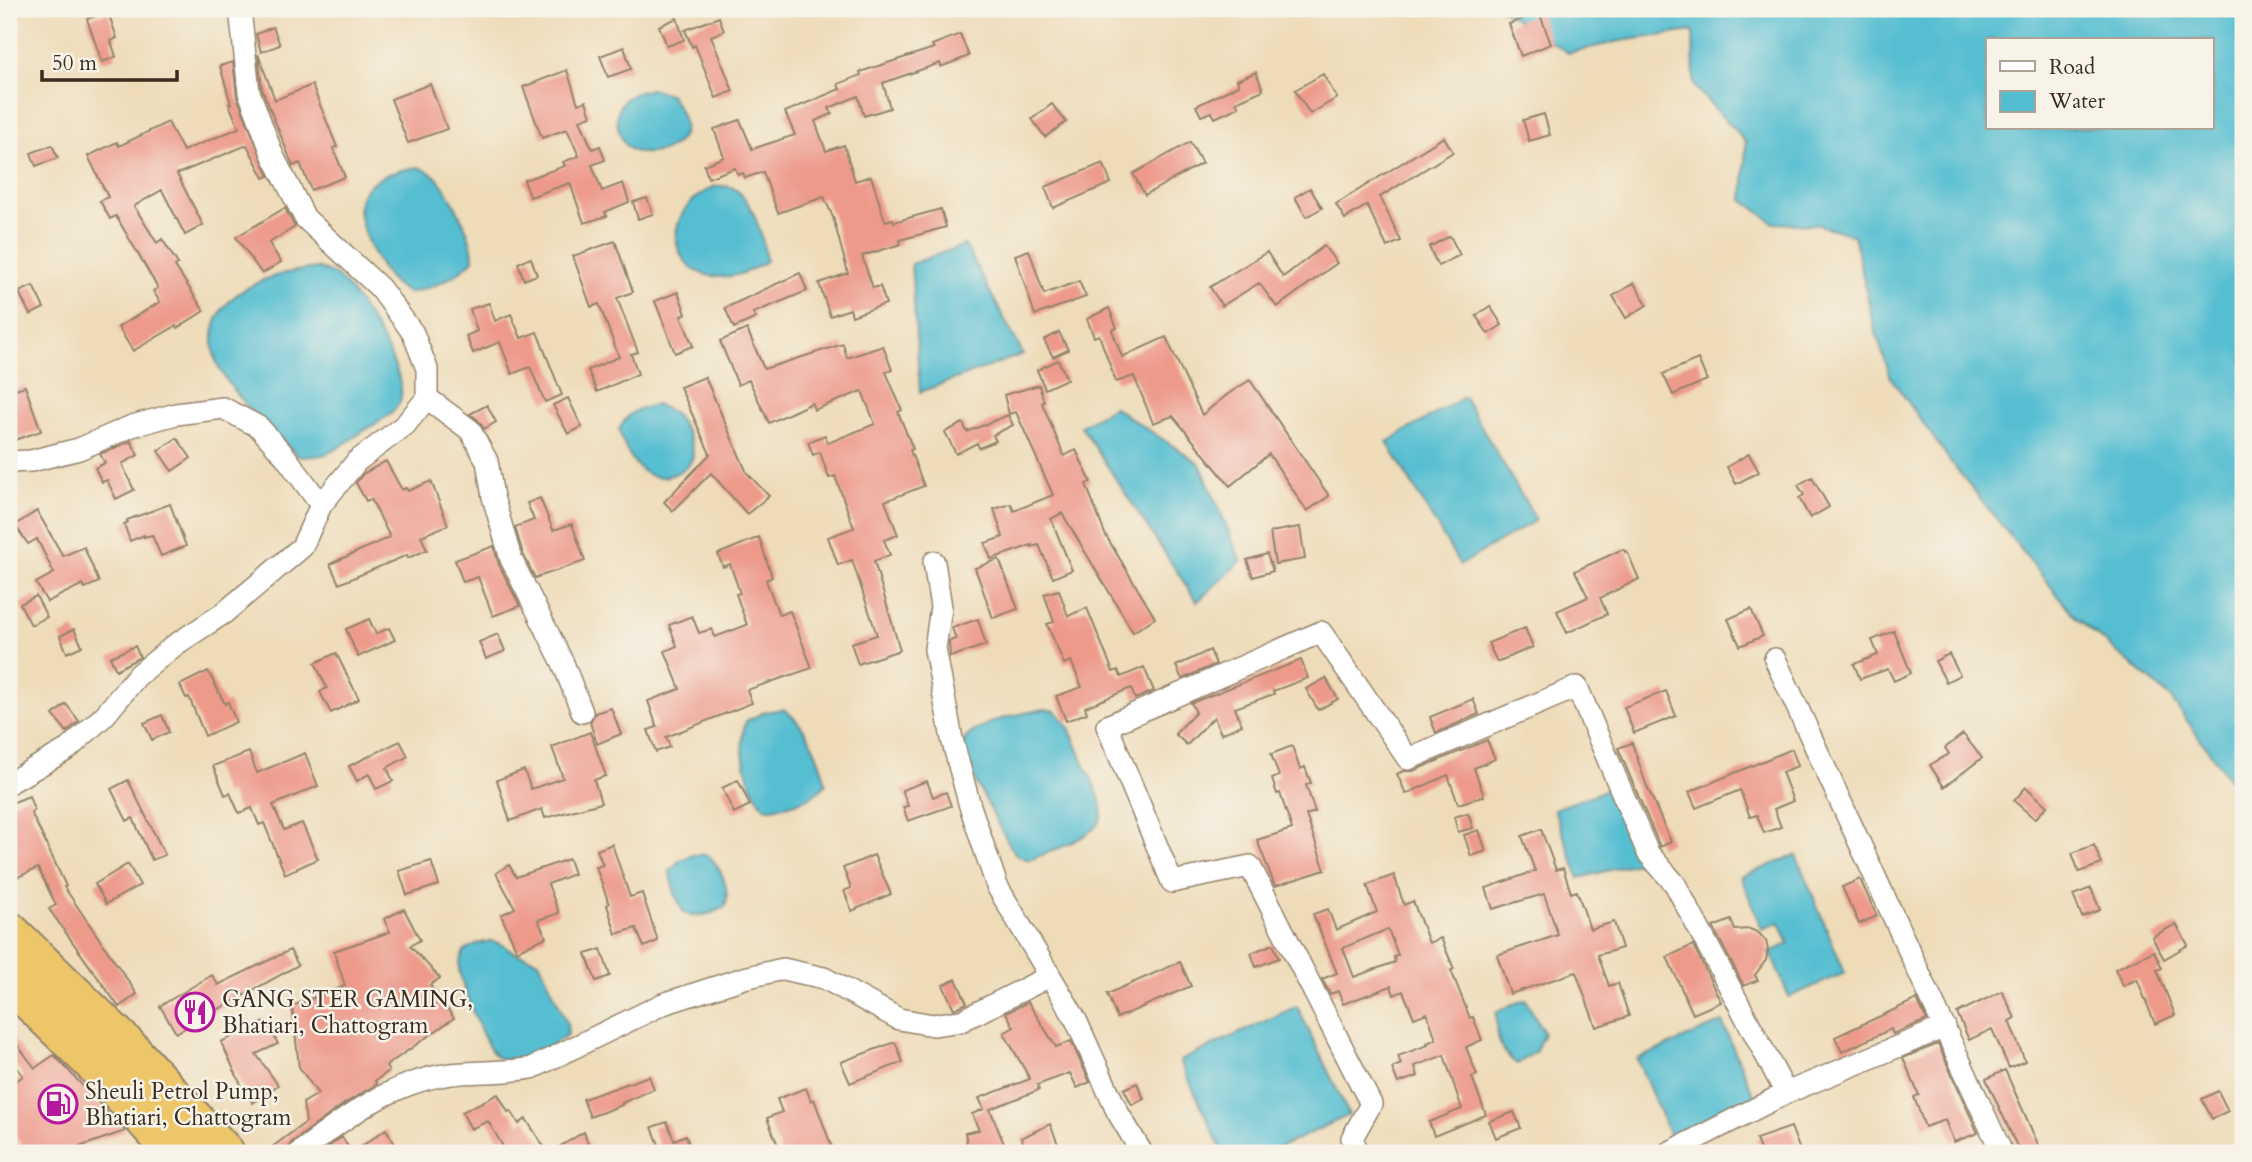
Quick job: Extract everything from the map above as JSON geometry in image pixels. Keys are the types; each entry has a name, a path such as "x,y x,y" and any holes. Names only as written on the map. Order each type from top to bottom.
{"highway":[{"path":"9,931 126,1045 225,1153"},
{"path":"9,981 94,1064 175,1153"}],"street":[{"path":"9,783 68,749 105,715 137,676 175,645 224,613 302,547 321,505 357,461 405,425 427,398 427,369 413,333 380,288 305,218 273,156 249,92 240,9"},
{"path":"427,398 470,430 487,461 511,559 563,663 582,712"},
{"path":"9,462 31,461 79,449 132,426 176,414 223,408 259,427 285,456 321,505"},
{"path":"934,562 941,607 934,649 952,739 970,806 997,886 1075,1018 1117,1111 1142,1153"},
{"path":"1358,1153 1352,1139 1371,1104 1250,866 1172,882 1107,726 1321,632 1408,759 1577,687 1648,853 1675,884 1786,1093"},
{"path":"1775,659 2002,1153"},
{"path":"299,1153 375,1100 418,1081 449,1074 509,1072 531,1068 663,1004 744,978 783,969 824,978 900,1019 933,1025 961,1021 1050,976"},
{"path":"1668,1153 1786,1093 1945,1027"}],"water":[{"path":"1501,9 2243,9 2243,798 2169,696 2076,618 1950,461 1891,378 1874,327 1854,235 1819,225 1774,223 1743,200 1746,142 1694,86 1693,31 1620,41 1568,53"},
{"path":"651,89 670,94 682,116 684,130 682,137 671,147 640,153 624,143 617,122 619,108 628,97"},
{"path":"418,167 435,176 449,195 466,229 473,260 443,281 408,293 388,277 374,255 363,229 360,205 362,195 379,178"},
{"path":"716,186 731,187 740,193 752,210 763,242 766,261 738,274 714,277 695,270 682,256 677,239 680,220 692,201"},
{"path":"965,245 1023,354 920,392 911,264"},
{"path":"318,268 338,277 358,300 391,357 401,392 399,404 391,413 329,453 307,457 298,456 238,396 215,357 213,335 218,317 229,302 243,290 280,275"},
{"path":"1464,397 1536,520 1460,565 1387,442"},
{"path":"656,405 671,412 678,419 688,435 693,454 691,462 684,469 661,477 652,476 637,466 626,449 619,430 634,412"},
{"path":"1114,407 1200,464 1241,561 1197,602 1081,426"},
{"path":"783,709 799,723 811,742 826,784 814,795 798,802 765,808 753,789 745,766 743,731 746,721 765,712"},
{"path":"1045,709 1055,711 1069,728 1098,795 1102,815 1099,823 1082,837 1029,860 1018,856 1011,848 978,786 961,745 967,737 987,724"},
{"path":"1612,788 1640,862 1579,878 1554,809"},
{"path":"693,855 708,855 724,879 727,900 725,907 715,912 695,915 684,913 675,893 670,871 680,860"},
{"path":"1796,855 1845,973 1789,997 1770,952 1789,944 1780,922 1762,929 1741,877"},
{"path":"492,941 539,961 567,1023 568,1034 544,1049 514,1060 505,1060 492,1052 474,1015 460,975 459,965 464,951 476,944"},
{"path":"1526,1000 1544,1033 1535,1052 1517,1064 1506,1054 1499,1042 1496,1013"},
{"path":"1297,1006 1349,1115 1268,1153 1223,1153 1180,1061"},
{"path":"1722,1022 1756,1100 1670,1136 1637,1059"}],"building":[{"path":"108,12 117,38 111,41 116,57 102,62 87,19"},
{"path":"1539,12 1551,44 1521,56 1509,24"},
{"path":"719,17 724,31 711,36 733,91 716,98 695,45 692,47 685,30"},
{"path":"677,18 684,40 667,46 659,26"},
{"path":"273,27 280,45 261,52 256,34"},
{"path":"960,34 969,56 941,67 940,63 883,83 890,108 864,116 858,96 829,108 832,114 815,121 826,151 844,145 855,181 871,176 885,221 893,219 894,222 941,209 946,227 900,240 901,244 862,256 873,288 880,286 886,304 852,316 850,309 830,316 819,283 848,273 833,217 824,197 778,213 763,172 745,178 743,173 738,175 735,168 708,178 704,165 724,157 714,129 740,120 752,149 795,135 785,112 840,89 838,84 861,75 860,72 934,48 932,45"},
{"path":"624,47 631,69 608,77 600,56"},
{"path":"258,54 275,100 312,85 337,147 333,148 345,177 311,190 300,163 293,166 262,89"},
{"path":"233,62 237,97 269,176 264,178 247,145 177,174 203,225 185,235 162,190 134,206 157,243 162,239 178,264 175,266 204,311 133,351 118,327 160,302 153,291 158,288 116,216 110,219 100,201 108,197 88,156 117,142 119,146 168,122 183,151 239,128 229,104 220,66"},
{"path":"567,70 578,104 586,101 591,116 580,120 592,149 600,146 605,160 592,165 602,191 623,183 629,202 605,212 607,216 584,223 570,183 530,197 524,180 565,166 563,162 579,156 567,129 542,138 523,87"},
{"path":"1256,72 1263,90 1236,102 1239,107 1215,118 1212,112 1201,116 1196,106 1239,85 1237,80"},
{"path":"1323,74 1337,98 1310,114 1295,90"},
{"path":"430,84 447,129 408,143 391,99"},
{"path":"1052,104 1066,122 1045,137 1032,119"},
{"path":"1544,114 1550,135 1529,141 1523,120"},
{"path":"1444,137 1453,152 1380,197 1401,241 1387,247 1367,205 1345,219 1336,204"},
{"path":"1190,142 1202,163 1145,195 1133,174"},
{"path":"52,145 58,158 36,166 31,153"},
{"path":"1103,163 1111,183 1053,208 1045,187"},
{"path":"1310,188 1322,208 1306,217 1295,197"},
{"path":"647,198 653,214 638,219 633,202"},
{"path":"285,208 295,227 269,243 281,262 262,274 236,237"},
{"path":"1450,236 1460,255 1438,266 1429,247"},
{"path":"615,241 633,292 617,298 638,352 631,354 638,374 597,392 588,370 619,357 599,304 591,307 573,256"},
{"path":"1324,246 1337,263 1277,307 1259,283 1222,306 1210,287 1267,252 1283,277"},
{"path":"1029,250 1044,294 1079,281 1086,297 1035,315 1015,255"},
{"path":"531,258 537,275 524,280 518,263"},
{"path":"800,273 807,291 753,313 756,318 734,328 725,308"},
{"path":"1634,283 1647,305 1626,318 1613,296"},
{"path":"33,286 44,308 30,315 19,292"},
{"path":"678,292 686,314 681,316 693,346 675,353 655,301"},
{"path":"489,303 495,321 511,314 521,338 537,332 562,395 545,402 530,367 512,374 500,342 473,353 466,336 477,331 470,309"},
{"path":"1490,306 1502,325 1488,334 1476,316"},
{"path":"1109,308 1117,328 1112,330 1122,357 1166,337 1202,415 1250,380 1329,496 1307,511 1269,454 1230,486 1173,416 1153,423 1134,376 1116,382 1099,335 1094,337 1087,319"},
{"path":"747,329 764,369 843,344 847,358 883,346 892,370 886,372 902,410 898,412 924,486 885,501 898,535 884,540 890,555 874,561 900,650 858,664 851,643 877,635 852,560 838,565 828,537 854,528 835,476 829,478 820,452 813,455 808,442 825,435 828,443 875,424 862,391 814,410 812,403 769,423 749,380 738,385 720,341"},
{"path":"1059,332 1068,350 1053,357 1044,340"},
{"path":"1698,359 1707,380 1673,395 1663,374"},
{"path":"1058,360 1067,379 1045,389 1037,370"},
{"path":"705,377 747,473 769,496 747,514 711,473 673,511 664,502 710,454 680,387"},
{"path":"1039,385 1044,402 1042,403 1064,456 1076,450 1091,482 1086,484 1105,534 1155,618 1133,632 1062,513 1051,519 1072,570 1053,578 1039,545 991,559 985,543 1003,537 994,509 1011,504 1014,511 1053,495 1016,412 1009,414 1004,395"},
{"path":"25,386 41,431 9,442 9,391"},
{"path":"568,398 582,427 568,434 553,405"},
{"path":"487,405 496,422 484,429 470,414"},
{"path":"1008,415 1013,425 993,435 996,441 979,448 977,443 956,454 945,432 963,423 967,432"},
{"path":"177,438 191,458 172,471 158,451"},
{"path":"131,441 138,455 122,464 134,490 116,499 107,480 102,482 95,468 105,463 100,454"},
{"path":"1749,454 1759,472 1736,484 1727,467"},
{"path":"386,461 402,490 406,488 408,491 431,481 448,525 421,536 427,550 408,558 407,555 339,584 330,564 390,537 371,499 366,501 356,483 363,474"},
{"path":"1812,477 1829,507 1810,518 1799,498 1804,495 1798,485"},
{"path":"540,498 553,530 572,524 585,561 535,578 523,554 515,527 534,520 527,503"},
{"path":"170,504 186,546 161,556 152,535 144,535 130,541 124,524 127,520"},
{"path":"37,511 63,556 84,547 99,582 85,588 83,584 47,602 36,583 54,573 37,539 28,544 15,525"},
{"path":"1300,527 1305,559 1275,564 1270,532"},
{"path":"759,537 772,577 766,580 779,615 790,611 812,668 747,690 752,703 666,737 670,747 656,752 648,730 657,727 648,701 680,689 665,651 677,646 669,625 692,616 699,633 712,629 715,637 747,625 736,594 740,593 730,564 723,567 718,554"},
{"path":"494,546 499,565 520,606 493,616 478,577 463,582 455,560"},
{"path":"1623,549 1627,551 1639,579 1600,598 1607,614 1567,633 1557,611 1588,597 1575,571"},
{"path":"1267,554 1273,571 1253,577 1247,560"},
{"path":"999,559 1018,609 993,618 975,568"},
{"path":"1059,590 1068,616 1087,608 1113,672 1118,670 1121,677 1144,667 1154,691 1135,699 1131,688 1085,707 1087,713 1066,721 1056,696 1082,687 1071,661 1064,664 1047,624 1054,622 1044,594"},
{"path":"36,596 47,617 31,625 20,604"},
{"path":"1751,609 1763,636 1740,646 1728,619"},
{"path":"369,619 376,634 389,628 395,640 358,657 346,629"},
{"path":"978,619 986,645 950,657 949,641 956,639 952,628"},
{"path":"1525,628 1533,647 1497,662 1488,643"},
{"path":"74,629 82,646 67,653 60,636"},
{"path":"1894,631 1911,673 1894,681 1888,669 1860,679 1854,664 1878,655 1872,640"},
{"path":"498,634 505,651 486,659 479,642"},
{"path":"135,646 140,657 116,670 110,657"},
{"path":"1210,650 1216,664 1182,679 1176,666"},
{"path":"336,653 359,699 331,713 320,692 327,688 315,663"},
{"path":"1949,654 1960,675 1946,682 1935,661"},
{"path":"1301,660 1308,678 1235,708 1242,725 1221,734 1214,717 1187,745 1175,734 1196,712 1191,703"},
{"path":"208,671 225,704 228,702 236,722 205,736 189,697 186,698 180,685"},
{"path":"1326,678 1338,699 1318,710 1306,689"},
{"path":"1666,691 1676,716 1634,733 1624,707"},
{"path":"1473,699 1479,714 1436,733 1430,717"},
{"path":"66,704 79,721 67,732 53,715"},
{"path":"611,708 621,734 597,744 590,722 595,713"},
{"path":"162,715 169,732 152,740 144,723"},
{"path":"590,732 606,776 594,780 601,803 545,818 542,809 510,821 497,780 524,770 531,789 563,778 552,747"},
{"path":"1963,734 1982,758 1944,787 1930,765 1949,754 1945,748"},
{"path":"1487,740 1495,759 1474,768 1484,796 1458,804 1448,775 1406,794 1397,774 1413,771"},
{"path":"400,741 408,756 387,768 393,781 376,789 369,774 357,781 349,766"},
{"path":"1632,743 1671,842 1660,847 1618,748"},
{"path":"1292,746 1300,769 1305,767 1311,783 1306,785 1315,812 1306,815 1325,870 1275,886 1257,840 1292,829 1280,793 1277,794 1272,779 1279,776 1271,754"},
{"path":"1792,749 1798,766 1782,772 1793,801 1774,809 1781,827 1764,833 1757,815 1750,817 1740,790 1696,808 1689,792"},
{"path":"249,752 257,773 305,753 318,786 273,805 284,830 302,823 318,859 285,874 264,823 259,825 252,808 239,813 230,793 225,795 213,766"},
{"path":"128,780 165,855 152,860 133,818 127,821 111,789"},
{"path":"738,780 750,805 734,813 722,788"},
{"path":"927,781 933,797 946,792 951,806 908,821 903,807 908,806 902,790"},
{"path":"2026,787 2047,806 2035,819 2014,801"},
{"path":"29,796 34,810 31,812 66,886 64,887 137,994 119,1007 49,909 56,905 38,868 9,881 9,804"},
{"path":"1468,813 1473,828 1458,832 1454,817"},
{"path":"1541,829 1556,870 1563,868 1571,893 1577,891 1590,929 1614,922 1622,948 1598,955 1609,986 1618,983 1629,1016 1596,1027 1576,972 1510,994 1497,955 1558,935 1544,894 1493,909 1486,888 1535,871 1522,836"},
{"path":"1479,830 1486,851 1471,856 1464,835"},
{"path":"612,844 630,897 642,893 658,941 644,947 636,928 616,934 596,867 603,865 597,850"},
{"path":"2094,845 2102,864 2079,872 2072,853"},
{"path":"874,855 891,894 852,911 844,891 851,888 843,868"},
{"path":"569,859 574,874 548,884 559,913 538,920 546,937 517,951 501,915 515,908 496,873 509,865 516,877"},
{"path":"431,861 439,885 407,895 399,871"},
{"path":"128,864 140,885 106,904 95,884"},
{"path":"1394,875 1404,905 1413,901 1429,943 1441,938 1470,1018 1473,1017 1482,1040 1466,1047 1477,1075 1472,1077 1486,1115 1434,1136 1429,1122 1462,1109 1444,1055 1415,1066 1418,1076 1398,1083 1392,1068 1401,1064 1398,1056 1428,1045 1427,1043 1436,1039 1427,1013 1414,1018 1403,991 1394,995 1391,986 1343,1004 1338,991 1330,994 1322,979 1337,973 1313,914 1328,909 1336,930 1377,912 1367,885","holes":["1388,929 1398,955 1394,957 1395,962 1354,977 1343,948"]},
{"path":"1860,879 1877,916 1859,924 1842,887"},
{"path":"2091,888 2100,910 2082,917 2073,895"},
{"path":"404,909 420,940 410,946 440,978 430,985 454,1018 386,1066 389,1071 375,1081 377,1084 344,1104 291,1143 286,1153 264,1153 306,1122 303,1103 318,1094 299,1067 292,1006 345,986 334,951 390,932 384,919"},
{"path":"1731,920 1735,930 1750,929 1759,933 1766,941 1768,950 1766,960 1755,975 1758,980 1744,986 1713,927"},
{"path":"2176,924 2188,945 2164,959 2152,937"},
{"path":"1273,944 1279,958 1256,967 1251,953"},
{"path":"1693,945 1721,1002 1693,1014 1667,957"},
{"path":"601,949 610,976 596,981 586,954"},
{"path":"290,950 298,965 176,1033 160,1006 212,975 218,985"},
{"path":"2154,951 2162,968 2157,970 2175,1015 2155,1024 2137,979 2123,986 2115,969"},
{"path":"1180,962 1191,986 1117,1018 1107,994"},
{"path":"956,979 967,1003 954,1009 943,985"},
{"path":"2002,991 2015,1018 2009,1021 2025,1061 2009,1068 1992,1029 1969,1040 1957,1013"},
{"path":"1917,999 1927,1020 1893,1034 1891,1029 1842,1052 1835,1037"},
{"path":"1028,1002 1056,1047 1071,1041 1090,1082 1077,1088 1070,1073 1037,1085 1039,1090 990,1109 1006,1149 996,1153 969,1153 965,1133 979,1130 972,1114 984,1109 979,1098 1030,1079 1004,1033 1014,1027 1006,1013"},
{"path":"267,1021 278,1044 256,1054 278,1085 253,1103 244,1091 221,1042"},
{"name":"Sheuli Petrol Pump, Bhatiari, Chattogram","path":"9,1034 35,1068 54,1055 125,1131 62,1153 25,1153 9,1123 9,1086 23,1076 9,1057"},
{"path":"895,1042 903,1062 850,1083 841,1062"},
{"path":"1938,1044 1978,1133 1954,1142 1945,1120 1925,1127 1914,1097 1919,1095 1903,1058"},
{"path":"2005,1070 2042,1153 2020,1153 1986,1079"},
{"path":"649,1076 654,1089 590,1117 583,1099"},
{"path":"1137,1083 1144,1099 1132,1105 1124,1089"},
{"path":"806,1088 811,1101 814,1099 834,1153 781,1153 767,1118 782,1112 777,1099"},
{"path":"2218,1091 2228,1111 2212,1119 2202,1099"},
{"path":"498,1094 508,1112 511,1111 519,1124 526,1119 548,1153 507,1153 488,1121 471,1129 462,1112"},
{"path":"1514,1112 1521,1128 1496,1138 1489,1121"},
{"path":"667,1122 674,1140 686,1135 692,1153 642,1153 641,1151 659,1145 652,1127"},
{"path":"1050,1124 1058,1144 1028,1153 1021,1138"},
{"path":"1791,1127 1801,1153 1761,1153 1756,1139"},
{"path":"386,1129 400,1153 352,1153"},
{"path":"584,1132 591,1153 549,1153"},
{"path":"342,1137 352,1153 320,1153"}],"place":[{"name":"GANG STER GAMING, Bhatiari, Chattogram","path":"195,1012"},
{"name":"Sheuli Petrol Pump, Bhatiari, Chattogram","path":"58,1104"}]}
